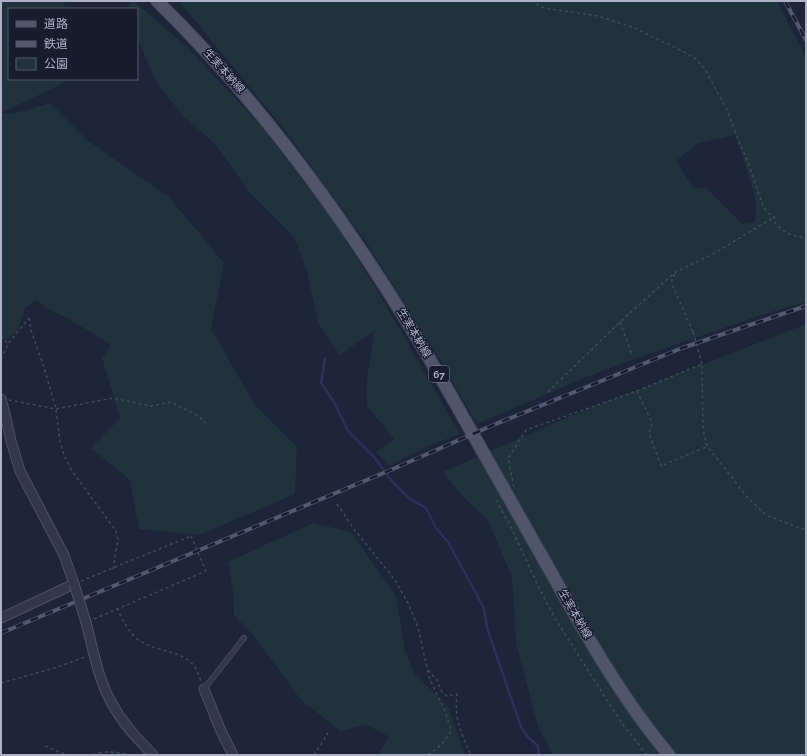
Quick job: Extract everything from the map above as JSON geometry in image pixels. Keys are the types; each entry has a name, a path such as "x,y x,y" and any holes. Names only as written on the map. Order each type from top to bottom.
{"main road":[{"name":"生実本納線","path":"158,1 227,74 259,112 291,151 338,215 417,338 599,656 639,715 669,755"}],"street":[{"path":"4,399 11,441 20,471 64,555 86,622 103,683 114,708 125,724 153,755"},
{"path":"1,618 74,584"},
{"path":"204,688 221,731 233,755"}],"lane":[{"path":"204,688 244,638"}],"path":[{"path":"530,1 544,8 598,16 635,28 696,59 705,70 722,100 748,162 763,206 774,218 776,225 787,233 806,238"},
{"path":"548,392 620,322 676,272 715,253 774,218"},
{"path":"676,272 672,279 672,284 693,332 702,364 703,429 707,446 748,498 766,515 797,528 806,530"},
{"path":"1,359 8,344 29,318 31,331 43,364 56,409 60,442 64,455 72,471 116,531 118,540 114,568"},
{"path":"620,322 632,355"},
{"path":"1,336 8,344"},
{"path":"514,487 509,457 526,430 637,391 702,364"},
{"path":"637,391 652,423 649,433 661,466 707,446"},
{"path":"4,399 56,409 113,398 151,406 171,402 199,416 205,423"},
{"path":"496,500 509,523 538,588 556,620 621,722 648,755"},
{"path":"337,504 354,529 395,580 408,603 418,628 426,669 452,730 446,740 436,750 427,755"},
{"path":"74,584 191,536 206,571 86,622"},
{"path":"117,608 127,628 136,638 147,645 181,656 188,660 195,668 204,688"},
{"path":"1,683 58,667 94,653"},
{"path":"426,669 437,680 442,692 447,696 457,694 455,707 456,719 471,755"},
{"path":"314,755 328,733"},
{"path":"45,746 67,755"},
{"path":"93,755 105,752 116,752 129,755"}],"green space":[{"path":"1,1 64,1 65,8 8,8 8,80 66,80 60,85 1,113"},
{"path":"134,1 189,49 263,128 334,222 377,290 460,434 429,446 389,466 376,452 394,439 367,406 367,379 374,331 340,355 318,323 307,271 294,237 249,192 216,145 182,115 155,80 138,39 138,8 129,8 128,6"},
{"path":"179,1 777,1 806,57 806,302 765,314 665,348 589,376 477,424 440,360 368,245 288,134","holes":["735,135 751,182 756,205 755,222 742,224 706,188 693,188 676,161 699,143"]},
{"path":"50,103 87,140 169,197 224,263 211,329 255,405 297,447 295,494 199,535 139,529 130,480 91,448 120,418 102,358 111,345 65,317 49,310 37,300 25,308 17,333 3,340 1,338 1,113 13,114"},
{"path":"806,324 806,755 553,755 538,727 516,643 512,577 487,519 463,497 443,472 568,417"},
{"path":"313,523 351,532 396,596 405,651 414,673 449,708 465,755 377,755 389,737 367,725 340,731 301,700 253,635 234,615 233,592 228,562"}],"waterway":[{"path":"325,359 321,383 334,402 348,431 374,457 391,480 410,499 426,508 436,528 448,542 484,608 487,628 521,727 527,736 538,746 539,755"}],"railway":[{"path":"785,1 806,40"},
{"path":"1,633 393,469 491,426 682,348 806,306"}]}
